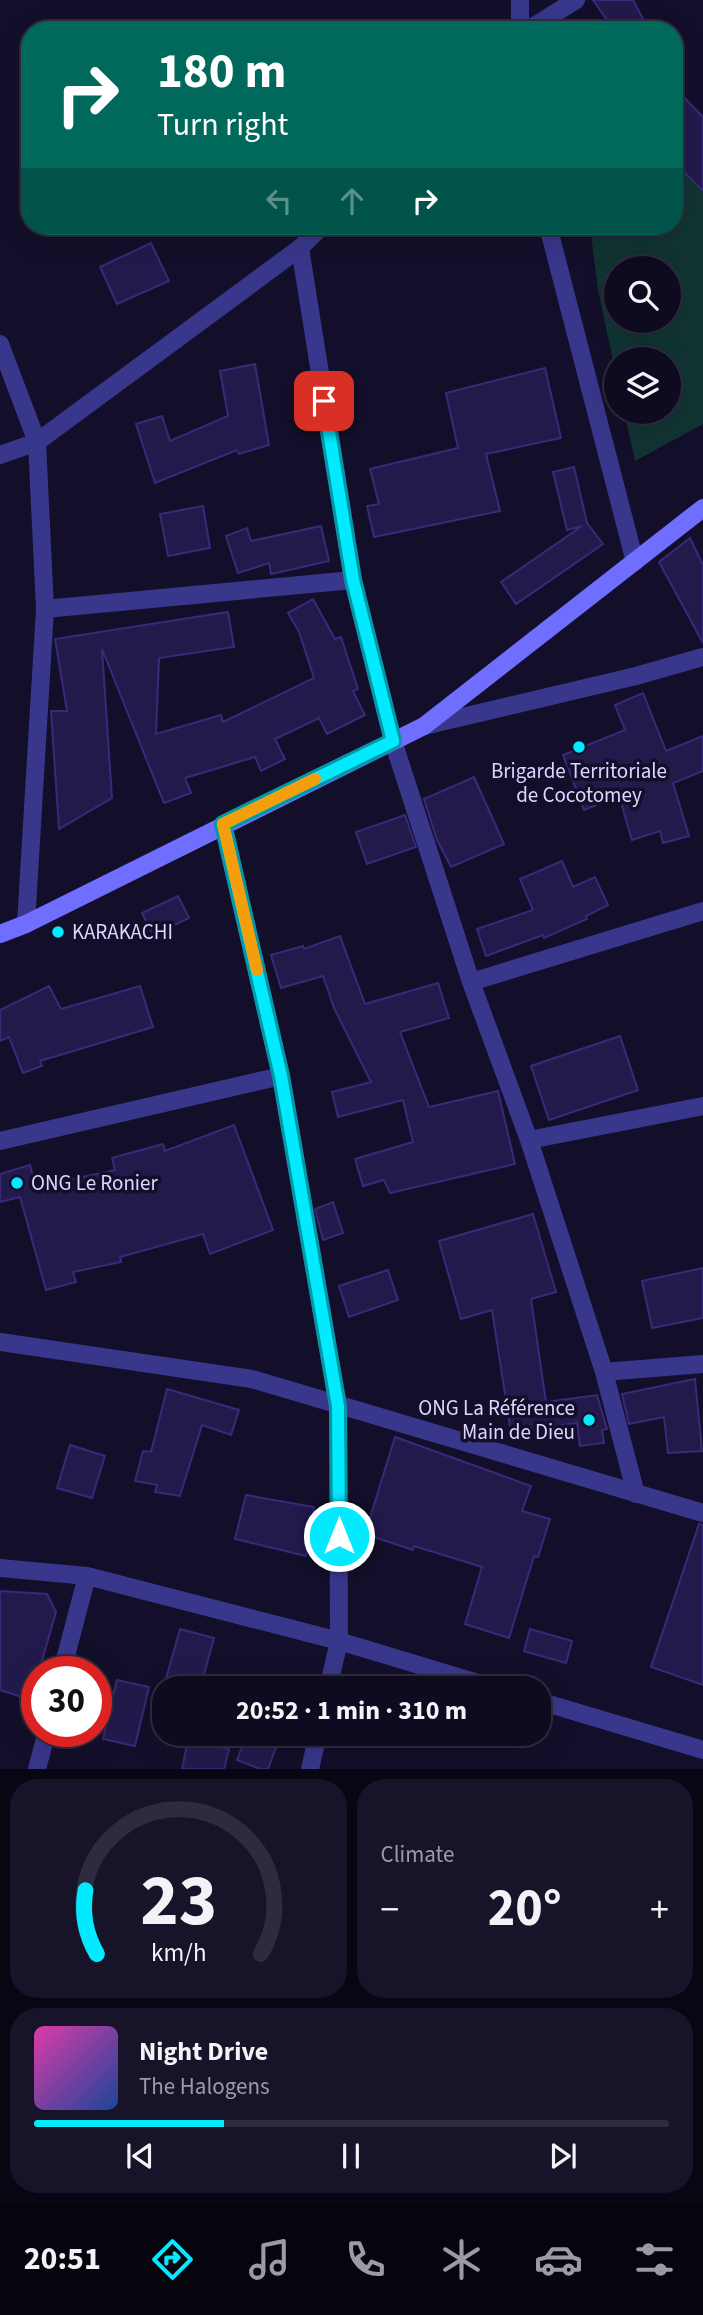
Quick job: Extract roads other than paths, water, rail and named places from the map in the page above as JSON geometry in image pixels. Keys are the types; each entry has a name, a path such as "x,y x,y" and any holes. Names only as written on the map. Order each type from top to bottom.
{"main road":[{"path":"0,934 26,924 424,726 703,508"}],"street":[{"path":"520,0 520,21"},
{"path":"542,21 576,0"},
{"path":"0,456 37,442 300,248 313,235"},
{"path":"550,235 635,562"},
{"path":"300,248 353,580 393,741 471,982 529,1140 604,1372 636,1494"},
{"path":"0,345 37,442 45,609 26,924"},
{"path":"45,609 353,580"},
{"path":"424,726 636,676 703,657"},
{"path":"223,824 281,1076 338,1406 339,1641 331,1676"},
{"path":"471,982 703,911"},
{"path":"0,1141 281,1076"},
{"path":"529,1140 703,1106"},
{"path":"0,1342 252,1378 338,1406 703,1513"},
{"path":"604,1372 703,1364"},
{"path":"0,1568 87,1576 339,1641 455,1676"},
{"path":"66,1656 87,1576"},
{"path":"551,1705 703,1750"},
{"path":"310,1769 315,1746"},
{"path":"37,1769 43,1747"}],"place":[{"name":"Brigarde Territoriale de Cocotomey","path":"579,747"},
{"name":"KARAKACHI","path":"58,932"},
{"name":"ONG Le Ronier","path":"17,1183"},
{"name":"ONG La Référence Main de Dieu","path":"589,1420"}]}
